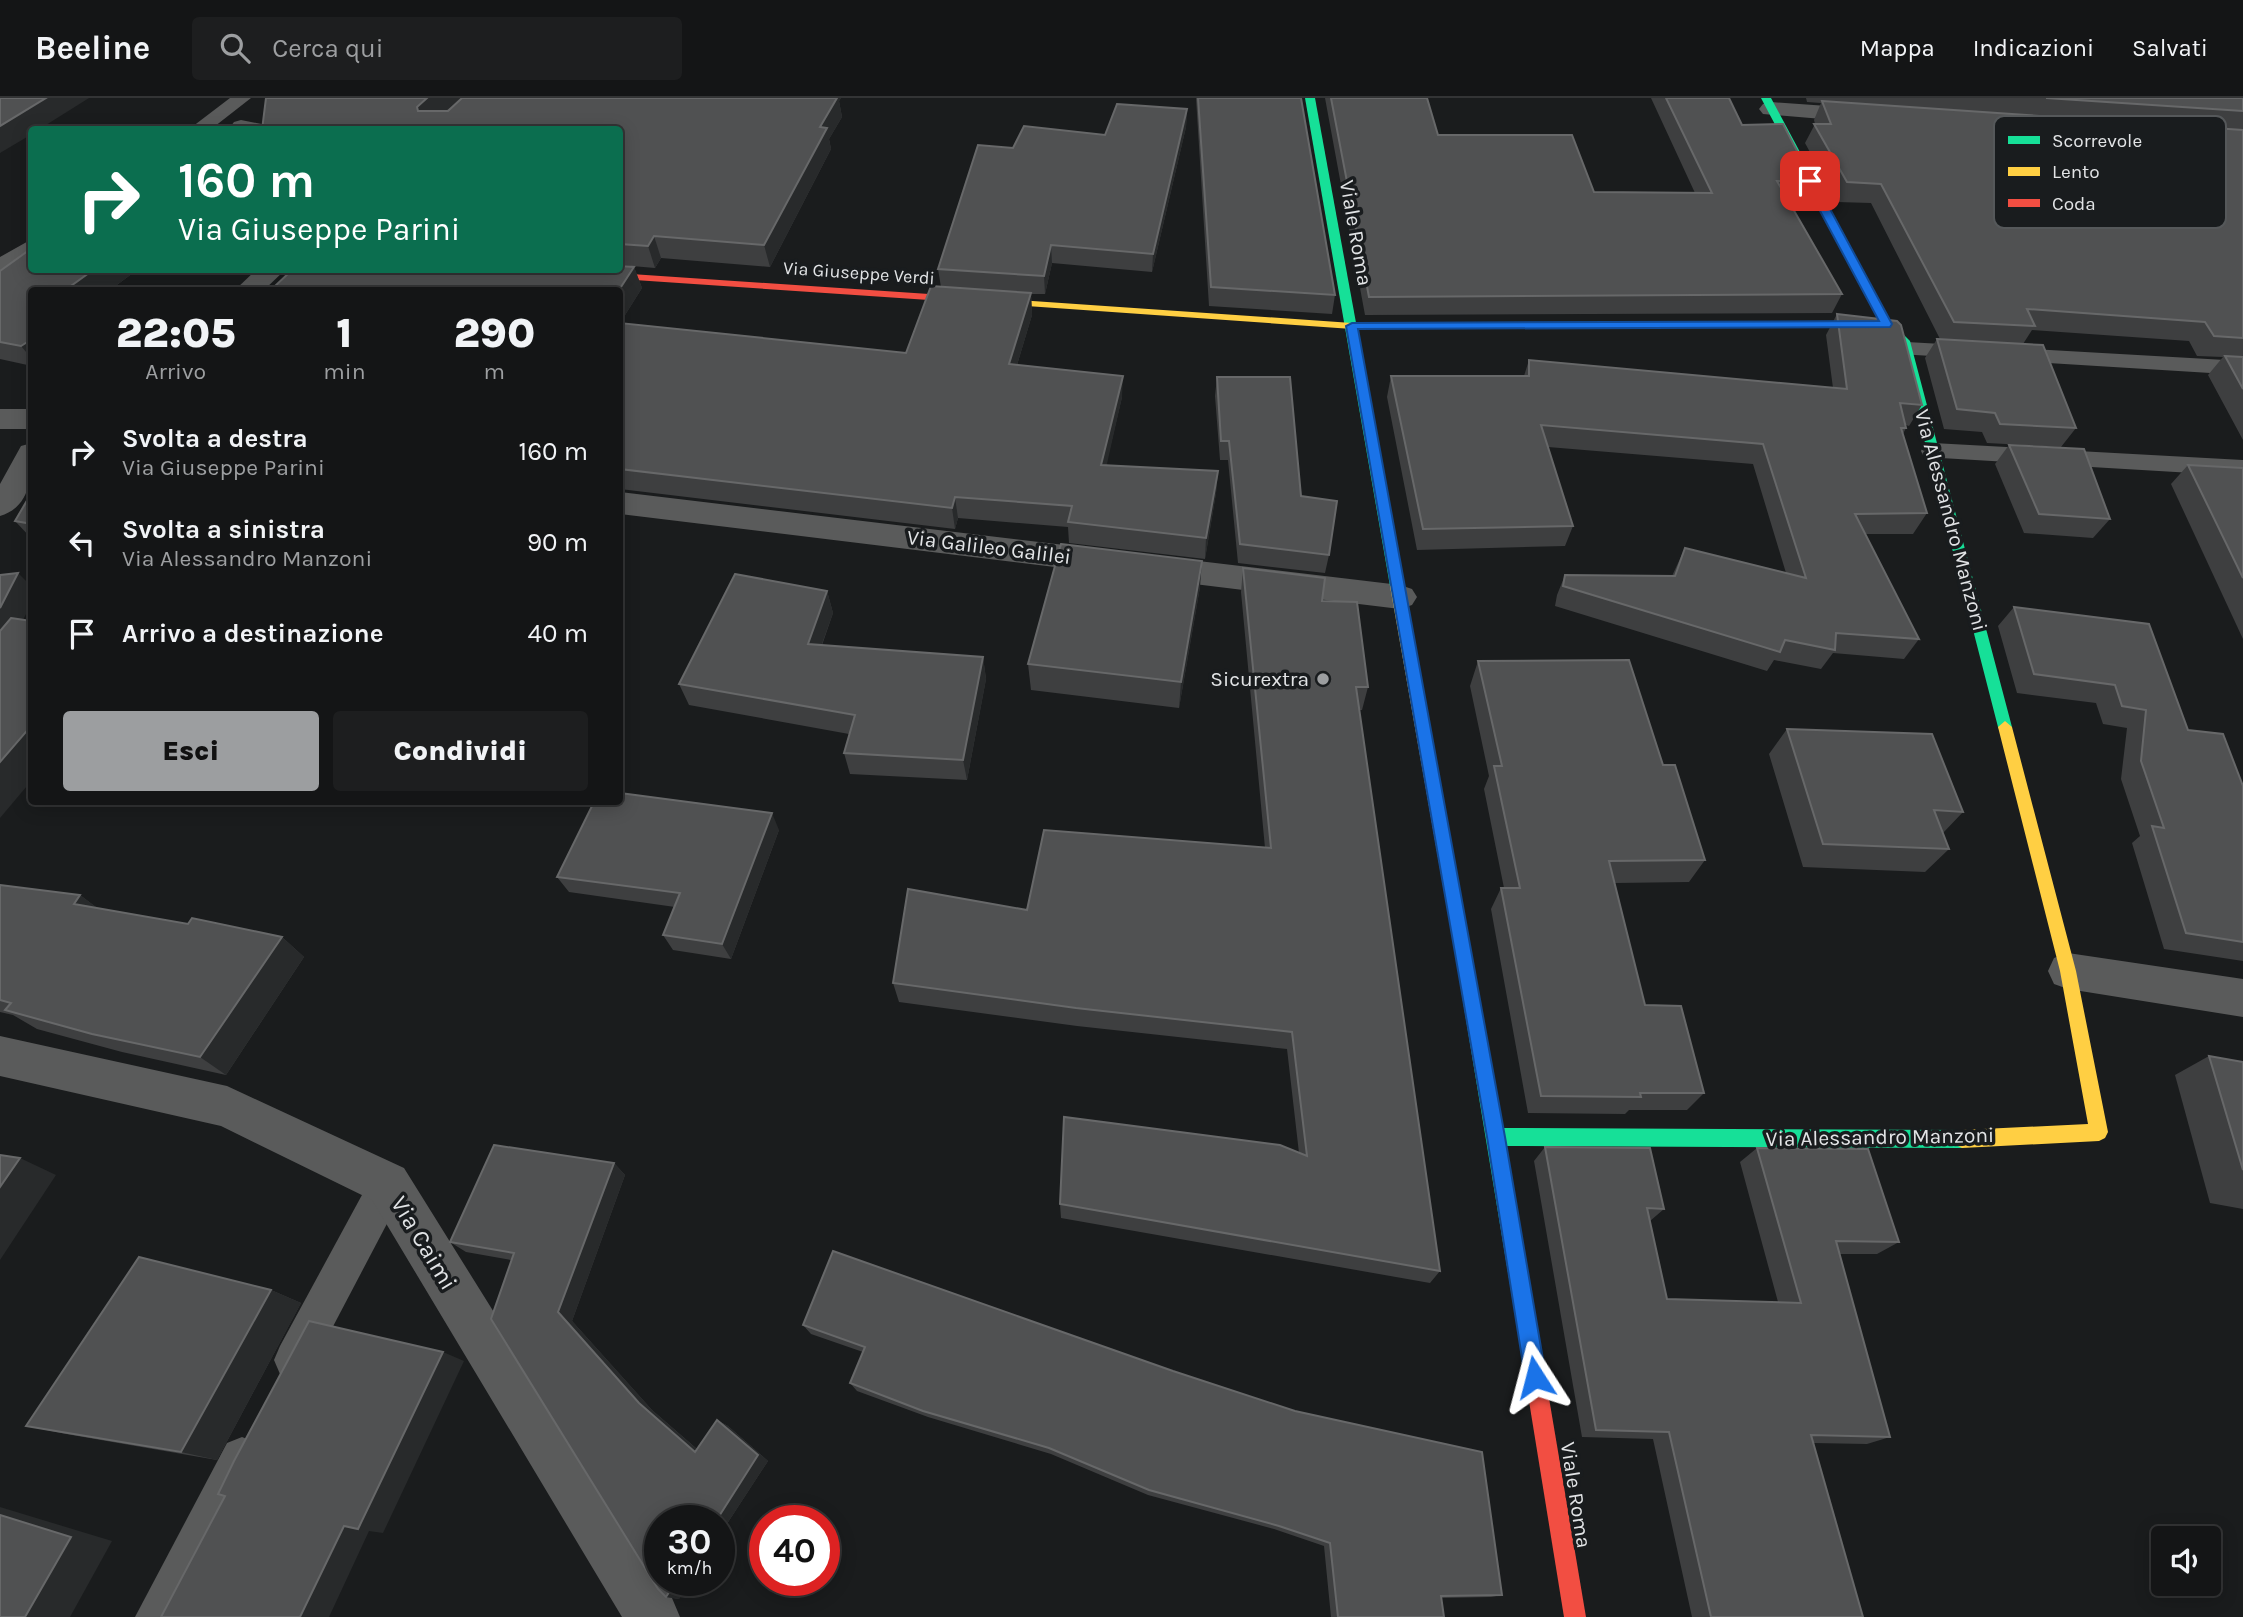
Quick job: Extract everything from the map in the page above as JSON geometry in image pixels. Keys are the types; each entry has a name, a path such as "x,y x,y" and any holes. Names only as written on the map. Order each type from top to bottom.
{"street":[{"name":"Viale Roma","path":"1310,98 1496,1137 1575,1617"},
{"path":"1769,103 1896,117"},
{"name":"Via Alessandro Manzoni","path":"1496,1137 1934,1140 2099,1132 2068,971 1907,349 1904,341 1886,324 1769,103"},
{"path":"252,287 268,273"},
{"name":"Via Giuseppe Verdi","path":"575,273 1352,326 1886,324"},
{"path":"0,419 28,438"},
{"path":"0,429 28,439"},
{"path":"14,493 28,449"},
{"name":"Via Galileo Galilei","path":"623,503 1400,597"},
{"path":"2068,971 2243,998"},
{"name":"Via Caimi","path":"0,1056 227,1107 388,1184 653,1617"}],"lane":[{"path":"203,126 242,98"},
{"path":"0,267 28,248"},
{"path":"1907,349 2243,368"},
{"path":"1933,451 2243,468"},
{"path":"279,1388 388,1184"},
{"path":"156,1617 260,1424"}],"building":[{"path":"0,98 46,98 0,126"},
{"path":"266,98 427,98 417,107 418,111 448,111 462,98 837,98 820,127 827,128 764,245 654,236 648,246 623,244 623,126 262,126"},
{"path":"1198,98 1301,98 1335,295 1211,287"},
{"path":"1331,98 1427,98 1438,135 1572,135 1594,192 1712,193 1666,98 1729,98 1742,125 1783,124 1813,182 1777,181 1842,294 1369,297"},
{"path":"2046,98 2243,98 2243,111"},
{"path":"1822,101 2040,116 1994,116 1994,228 2226,228 2226,129 2243,130 2243,338 2214,336 2205,322 2027,309 2035,326 1954,322 1881,184 1847,182 1814,124 1831,124"},
{"path":"1117,104 1187,109 1153,254 1051,245 1044,276 938,269 978,145 1013,148 1024,126 1105,135"},
{"path":"28,251 28,273 89,273 71,286 76,287 28,287 28,342 21,346 0,342 0,271"},
{"path":"623,266 634,267 621,287 274,287 289,273 623,273"},
{"path":"931,286 1031,293 1009,364 1123,376 1101,465 1218,471 1206,538 1068,522 1072,506 955,497 952,508 623,469 623,323 906,353"},
{"path":"1837,314 1897,321 1901,325 1922,405 1900,403 1906,428 1901,428 1927,513 1855,514 1919,639 1836,633 1835,650 1785,640 1780,652 1563,586 1565,575 1675,576 1685,548 1806,578 1763,444 1541,425 1573,526 1423,529 1391,376 1529,376 1529,360 1847,389"},
{"path":"1937,339 2043,345 2076,428 2000,424 1995,413 1957,409"},
{"path":"2225,356 2243,357 2243,389"},
{"path":"1217,377 1290,377 1301,496 1337,501 1329,555 1240,544 1229,441 1221,441"},
{"path":"2009,445 2084,449 2110,519 2039,514"},
{"path":"2188,465 2243,468 2243,578"},
{"path":"28,499 28,523 15,521"},
{"path":"1061,544 1202,561 1181,682 1028,664"},
{"path":"1243,568 1325,578 1322,601 1357,602 1368,687 1356,687 1440,1271 1060,1204 1064,1117 1280,1145 1307,1156 1292,1032 1076,1008 893,983 908,889 1027,910 1044,830 1271,848"},
{"path":"18,573 0,608 0,575"},
{"path":"735,574 827,591 808,644 983,657 963,760 844,753 855,715 679,684"},
{"path":"2014,607 2149,624 2188,730 2223,734 2243,786 2243,942 2186,933 2152,826 2164,828 2141,761 2146,710 2122,706 2115,685 2034,674"},
{"path":"11,618 28,620 28,730 0,762 0,631"},
{"path":"1629,660 1663,765 1675,765 1705,860 1609,861 1645,1005 1681,1006 1704,1093 1640,1093 1641,1097 1541,1096 1501,888 1520,888 1494,766 1502,766 1478,661"},
{"path":"1787,729 1932,734 1963,812 1934,810 1949,849 1823,844"},
{"path":"623,793 772,813 722,944 663,935 680,893 557,877 593,805 623,805"},
{"path":"0,885 80,895 74,904 188,924 192,918 282,937 200,1057 92,1034 5,1010 11,1003 0,1000"},
{"path":"2209,1056 2243,1062 2243,1170"},
{"path":"494,1145 614,1163 558,1312 639,1403 695,1452 717,1420 758,1455 726,1505 644,1505 644,1566 491,1319 514,1253 450,1242"},
{"path":"1545,1147 1650,1148 1664,1209 1647,1208 1667,1299 1801,1303 1757,1148 1868,1149 1899,1242 1836,1241 1890,1437 1811,1435 1863,1617 1711,1617 1669,1432 1596,1430"},
{"path":"0,1155 20,1158 0,1187"},
{"path":"833,1251 1173,1371 1295,1411 1482,1452 1502,1595 1441,1596 1444,1617 1338,1617 1330,1543 1149,1490 1049,1448 923,1411 850,1383 865,1347 803,1325"},
{"path":"139,1257 271,1290 181,1452 26,1426"},
{"path":"309,1321 443,1352 358,1529 344,1526 300,1617 161,1617 225,1496 218,1494 234,1461"},
{"path":"0,1515 71,1537 25,1617 0,1617"}],"traffic: fast":[{"path":"1310,98 1397,586"},
{"path":"1766,98 1886,324 1904,341 2005,727"},
{"path":"1777,324 1884,324"},
{"path":"1464,959 1527,1327"},
{"path":"1496,1137 1962,1139"}],"traffic: slow":[{"path":"1018,303 1352,326 1454,326"},
{"path":"1397,586 1464,959"},
{"path":"1962,1139 2099,1132 2068,971 2005,727"}],"traffic: jam":[{"path":"575,273 1018,303"},
{"path":"1454,326 1777,324"},
{"path":"1527,1327 1575,1617"}],"place":[{"name":"Sicurextra","path":"1323,679"}],"route":[{"path":"1535,1377 1496,1137 1352,326 1886,324 1810,181"}]}
